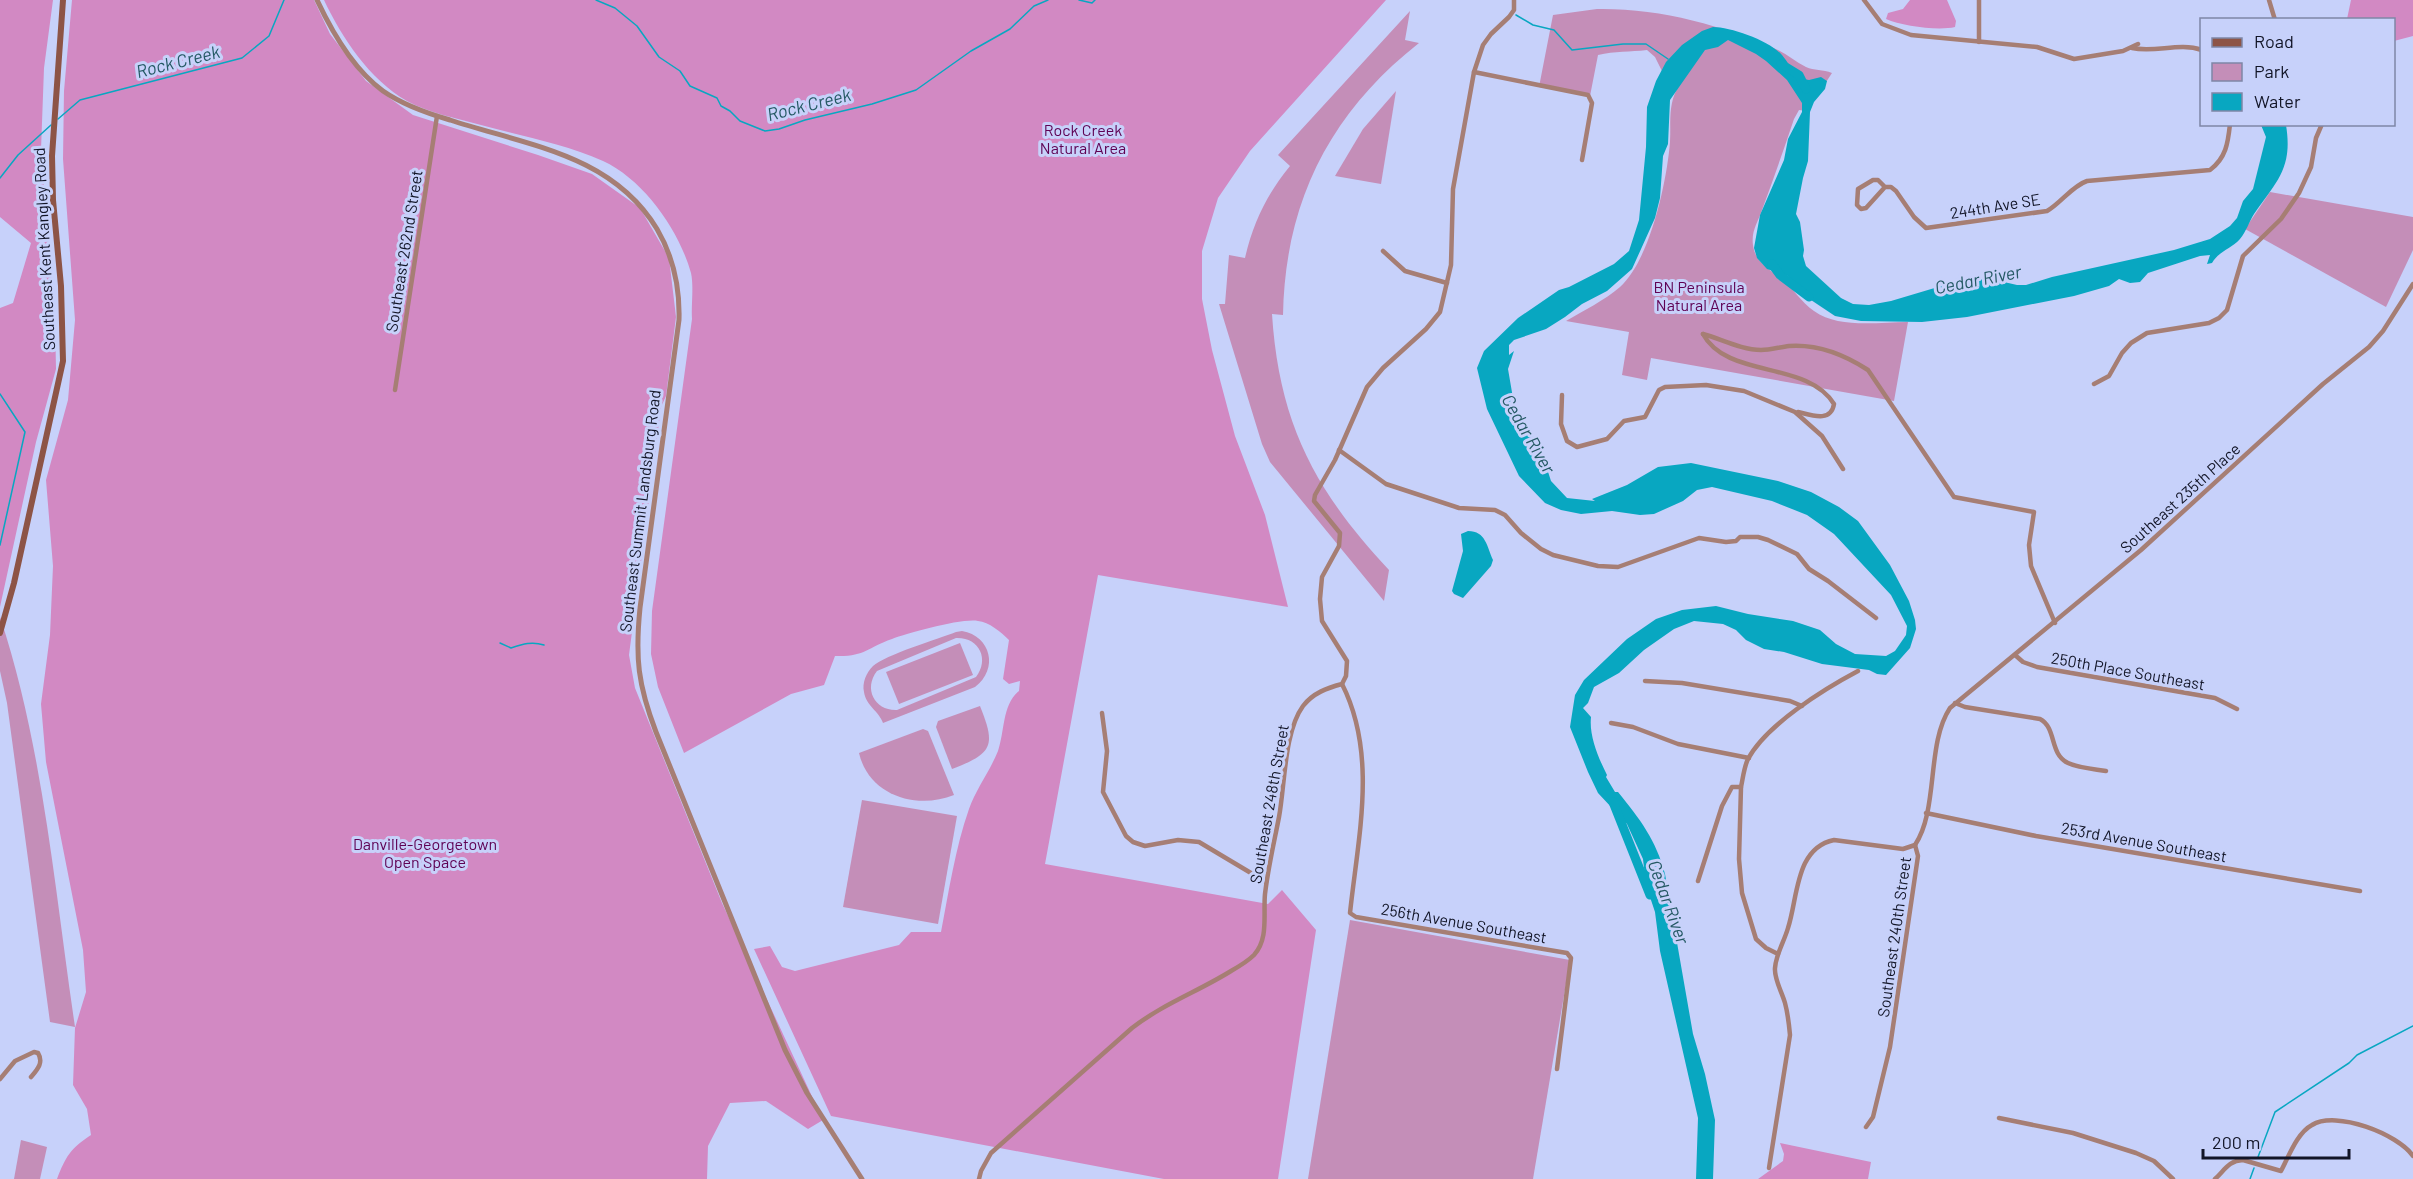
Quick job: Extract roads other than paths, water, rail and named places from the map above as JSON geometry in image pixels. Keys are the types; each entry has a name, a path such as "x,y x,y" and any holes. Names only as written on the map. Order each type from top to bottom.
{"main road":[{"name":"Southeast Kent Kangley Road","path":"0,633 14,583 63,361 63,313 52,156 63,0"}],"street":[{"name":"Southeast Summit Landsburg Road","path":"317,0 334,33 368,78 382,90 403,103 437,116 567,156 594,168 621,186 643,208 669,254 678,283 679,320 639,608 637,652 640,685 656,732 785,1050 807,1093 862,1179"},
{"path":"1342,684 1346,676 1347,661 1322,621 1320,589 1322,577 1339,546 1340,533 1314,501 1315,495 1339,450 1367,387 1383,368 1435,319 1451,265 1453,189 1474,72 1483,45 1514,10 1514,0"},
{"path":"1864,0 1882,24 1904,34 2037,47 2074,59 2132,48 2147,51 2188,46 2200,49"},
{"path":"1979,0 1979,42"},
{"path":"2269,0 2274,18"},
{"path":"2132,48 2138,44"},
{"path":"1474,72 1586,94 1590,97 1592,103 1582,160"},
{"name":"Southeast 262nd Street","path":"395,390 437,116"},
{"name":"244th Ave SE","path":"1885,187 1891,187 1896,191 1914,217 1926,228 2047,211 2059,205 2081,183 2210,170 2225,154 2230,126"},
{"path":"2094,384 2109,376 2126,348 2147,333 2209,323 2219,318 2227,310 2243,256 2281,219 2299,193 2311,167 2316,138 2321,126"},
{"path":"1878,180 1885,187 1866,208 1857,205 1858,189 1863,185 1878,180"},
{"path":"1383,251 1405,271 1447,284"},
{"name":"Southeast 235th Place","path":"1945,715 1955,703 2182,515 2323,384 2369,347 2383,331 2413,284"},
{"path":"1562,395 1561,424 1567,441 1578,447 1607,439 1624,421 1645,417 1659,390 1665,387 1706,385 1744,391 1795,412 1822,417 1827,416 1833,410 1834,404 1828,395 1814,385 1715,351 1703,334 1746,348 1761,350 1806,346 1852,360 1868,370 1954,497 2034,512 2030,545 2031,566 2055,622"},
{"path":"1795,412 1822,436 1843,469"},
{"path":"1339,450 1386,484 1459,508 1494,510 1505,514 1521,533 1541,549 1553,555 1598,566 1618,567 1700,538 1726,542 1736,541 1740,537 1758,537 1768,540 1797,554 1809,570 1828,580 1876,618"},
{"name":"250th Place Southeast","path":"2015,655 2023,662 2037,667 2215,698 2238,709"},
{"path":"1778,954 1766,948 1756,939 1742,893 1739,859 1741,787 1749,758 1770,733 1802,706 1822,691 1858,671"},
{"path":"1645,681 1713,688 1790,701 1802,706"},
{"name":"Southeast 248th Street","path":"980,1179 981,1171 991,1153 1151,1013 1215,981 1254,955 1264,934 1266,882 1294,725 1310,698 1326,689 1342,684"},
{"name":"256th Avenue Southeast","path":"1342,684 1353,706 1361,740 1363,789 1350,913 1567,953 1571,958 1557,1069"},
{"path":"1955,703 1965,707 2040,719 2047,725 2055,751 2060,757 2068,763 2106,771"},
{"path":"1102,712 1107,750 1102,792 1126,836 1133,842 1145,846 1178,840 1199,843 1211,848 1245,872 1266,882"},
{"name":"Southeast 240th Street","path":"1866,1127 1873,1117 1890,1047 1918,856 1915,845 1926,813 1945,715"},
{"path":"1611,723 1633,728 1678,744 1749,758"},
{"path":"1698,881 1728,792 1732,787 1741,787"},
{"name":"253rd Avenue Southeast","path":"1926,813 2036,836 2360,891"},
{"path":"1769,1168 1790,1035 1787,1012 1775,971 1778,954 1789,926 1800,874 1815,849 1823,843 1834,840 1903,849 1915,845"},
{"path":"0,1079 15,1061 34,1052 38,1053 41,1058 40,1064 31,1077"},
{"path":"1999,1118 2073,1133 2136,1153 2154,1161 2173,1179"},
{"path":"2277,1179 2306,1130 2318,1122 2330,1119 2357,1125 2397,1140 2413,1156"},
{"path":"2215,1179 2227,1164 2243,1160 2281,1171"}],"water":[{"path":"1713,27 1721,28 1760,40 1782,55 1798,78 1809,80 1821,77 1827,81 1825,89 1814,102 1810,112 1808,161 1796,214 1800,222 1806,266 1841,298 1853,304 1869,305 1891,301 1948,284 1975,279 1991,279 2026,285 2052,277 2174,250 2210,239 2230,226 2237,218 2243,201 2253,189 2266,137 2261,126 2286,126 2288,140 2285,163 2276,183 2240,239 2212,263 2207,264 2210,255 2200,256 2148,273 2140,282 2130,283 2119,279 2109,286 2074,296 1967,317 1922,322 1861,321 1835,316 1811,300 1788,276 1767,269 1757,258 1754,248 1760,215 1784,160 1788,139 1802,112 1802,103 1787,80 1766,61 1728,40 1718,47 1705,50 1670,100 1668,144 1663,156 1660,198 1655,218 1632,269 1607,291 1582,304 1546,329 1514,340 1509,345 1509,355 1514,351 1508,369 1514,404 1520,418 1540,447 1551,481 1567,498 1595,501 1592,499 1627,485 1658,467 1691,463 1778,481 1811,492 1839,507 1858,521 1890,565 1909,601 1915,620 1916,629 1910,648 1886,675 1869,670 1822,664 1784,652 1764,649 1723,624 1694,621 1674,629 1644,650 1619,673 1594,687 1588,703 1583,708 1591,717 1593,739 1606,777 1615,792 1618,792 1646,830 1665,874 1693,1034 1715,1120 1713,1179 1696,1179 1698,1118 1660,951 1655,912 1646,885 1643,859 1627,824 1598,793 1588,772 1570,727 1575,695 1584,680 1627,639 1656,619 1682,610 1716,606 1793,621 1820,630 1836,644 1855,654 1886,656 1895,651 1906,635 1907,626 1891,595 1834,534 1807,515 1772,501 1712,487 1697,490 1683,501 1654,514 1640,515 1612,511 1581,514 1561,510 1545,503 1519,476 1487,409 1477,368 1484,351 1518,318 1559,290 1614,264 1629,251 1639,220 1646,147 1647,107 1656,81 1666,62 1682,45 1702,31"},
{"path":"1468,531 1482,537 1493,560 1491,566 1463,598 1452,591 1463,551 1461,534"}],"waterway":[{"name":"Rock Creek","path":"58,119 80,100 242,58 269,36 284,0"},
{"name":"Rock Creek","path":"596,0 615,8 637,26 659,57 680,71 690,86 717,98 721,106 740,121 765,131 872,104 916,90 971,51 1010,29 1034,6 1048,0"},
{"name":"Rock Creek","path":"1079,0 1092,3 1095,0"},
{"name":"Rock Creek","path":"1516,15 1533,25 1554,30 1572,50 1623,44 1646,44 1668,59"},
{"name":"Cedar River","path":"1781,64 1799,75 1806,89"},
{"name":"Rock Creek","path":"0,178 18,155 51,125"},
{"name":"Cedar River","path":"1772,264 1780,275 1809,297"},
{"name":"Rock Creek","path":"0,394 25,432 0,545"},
{"path":"500,643 511,648 531,643 544,645"},
{"name":"Cedar River","path":"1613,802 1650,895"},
{"path":"2258,1157 2275,1112 2349,1063 2357,1055 2413,1026"},
{"path":"2250,1179 2254,1168"}],"park label":[{"name":"Rock Creek Natural Area","path":"1083,139"},
{"name":"BN Peninsula Natural Area","path":"1699,296"},
{"name":"Danville-Georgetown Open Space","path":"425,853"}]}
